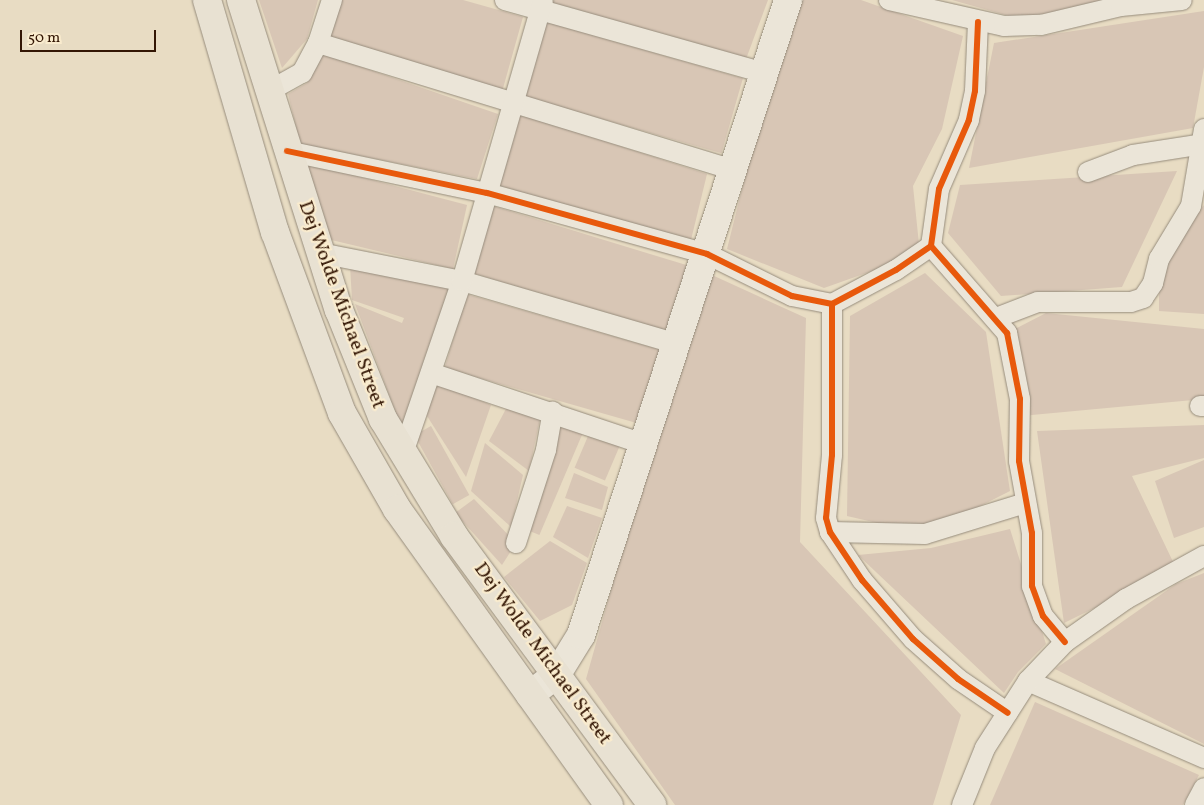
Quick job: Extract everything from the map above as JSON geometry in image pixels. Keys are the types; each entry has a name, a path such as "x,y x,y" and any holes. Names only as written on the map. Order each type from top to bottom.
{"main road":[{"name":"Dej Wolde Michael Street","path":"207,0 275,232 342,413 397,509 609,805"},
{"name":"Dej Wolde Michael Street","path":"241,0 320,253 367,386 402,456 454,536 652,805"},
{"path":"530,696 557,674 581,635 707,254 731,169 788,0"}],"street":[{"path":"269,91 291,83 302,73 318,43 332,0"},
{"path":"506,0 541,5 764,73"},
{"path":"889,0 978,22 1042,25 1121,6 1169,1"},
{"path":"402,456 462,281 541,5"},
{"path":"287,151 487,193 707,254 792,296 832,304 896,270 931,246 939,189 969,120 975,91 978,22"},
{"path":"318,43 731,169"},
{"path":"996,318 1038,302 1131,302 1143,298 1152,283 1159,260 1192,206 1203,139 1133,155 1088,172"},
{"path":"931,246 996,318 1007,334 1020,399 1019,461 1032,533 1032,586 1043,616 1065,642"},
{"path":"320,253 462,281 677,344"},
{"path":"832,304 832,455 826,518 830,532 862,580 913,639 958,679 1008,713"},
{"path":"431,373 553,412 643,444"},
{"path":"516,543 534,493 553,412"},
{"path":"830,532 925,534 1026,503"},
{"path":"962,805 985,748 1028,681 1065,642 1126,599 1204,556"},
{"path":"1028,681 1204,758"},
{"path":"1195,805 1204,788"}],"building":[{"path":"259,0 318,0 307,39 282,68"},
{"path":"340,0 463,0 523,17 502,92 329,37"},
{"path":"543,0 768,0 746,59 540,9"},
{"path":"789,0 861,0 963,36 942,129 913,186 920,254 824,288 727,249"},
{"path":"952,0 1122,0 1041,25"},
{"path":"1204,11 1204,67 1193,128 969,168 994,43"},
{"path":"543,21 743,78 721,153 522,96"},
{"path":"321,53 498,114 477,179 300,144 288,94 307,83"},
{"path":"517,113 707,174 691,240 497,190"},
{"path":"304,162 467,205 453,269 323,238"},
{"path":"1177,171 1122,287 1001,296 948,233 960,185"},
{"path":"1204,205 1204,314 1159,311 1159,259"},
{"path":"493,206 687,265 667,332 473,273"},
{"path":"350,265 453,288 403,432 355,304 402,323 404,318 352,300"},
{"path":"701,270 806,318 800,542 961,715 933,805 675,805 586,679"},
{"path":"925,273 986,332 1010,491 925,534 847,516 850,316"},
{"path":"466,294 662,350 641,424 445,368"},
{"path":"1046,313 1204,329 1204,399 1021,416 1007,333"},
{"path":"435,381 491,405 466,477 427,416"},
{"path":"508,405 540,419 529,471 489,441"},
{"path":"560,420 584,430 539,535 515,525"},
{"path":"1204,425 1204,458 1132,476 1176,568 1064,623 1037,431"},
{"path":"431,426 469,495 453,504 414,435"},
{"path":"591,429 621,442 605,481 575,468"},
{"path":"485,443 523,475 511,527 471,491"},
{"path":"1204,460 1204,527 1174,538 1155,481"},
{"path":"574,473 608,487 602,510 565,498"},
{"path":"474,499 516,543 502,565 455,513"},
{"path":"567,506 602,518 588,558 553,537"},
{"path":"1010,529 1046,644 1018,672 1004,693 858,555 931,548"},
{"path":"550,541 587,563 572,605 540,621 504,577"},
{"path":"1204,573 1204,744 1055,669 1176,584"},
{"path":"1035,702 1199,775 1183,805 990,805"}],"cycle path":[{"path":"978,22 975,91 969,120 939,189 931,246 1007,333 1020,399 1019,461 1032,533 1032,586 1043,616 1065,642"},
{"path":"287,151 487,193 707,254 792,296 832,304 896,270 931,246"},
{"path":"832,304 832,455 826,518 830,532 862,580 913,639 958,679 1008,713"}]}
